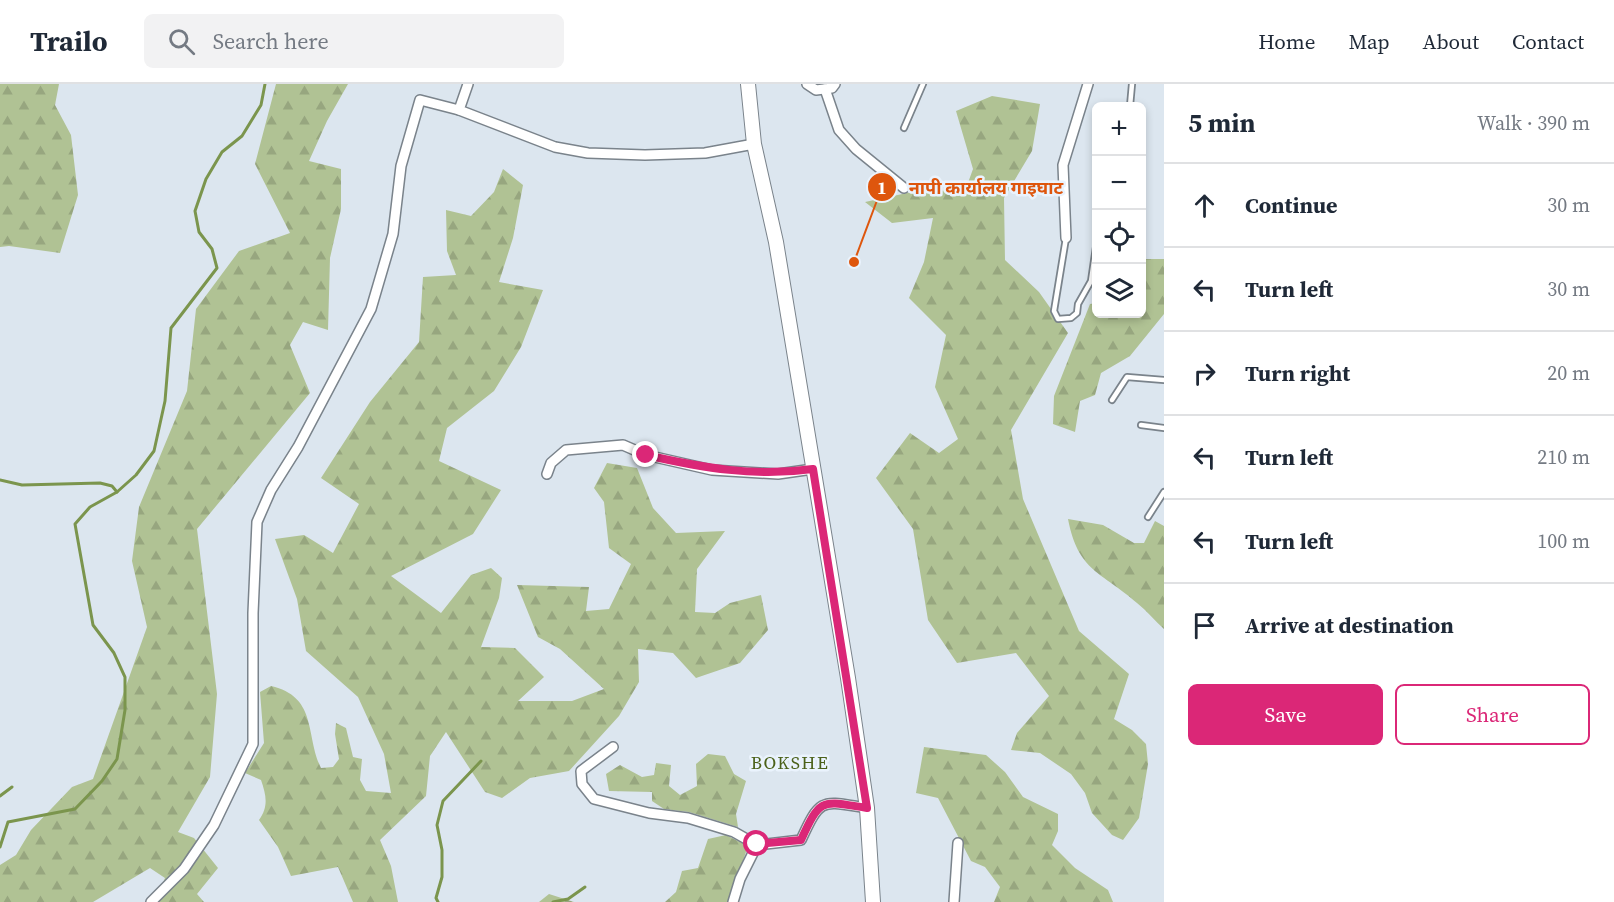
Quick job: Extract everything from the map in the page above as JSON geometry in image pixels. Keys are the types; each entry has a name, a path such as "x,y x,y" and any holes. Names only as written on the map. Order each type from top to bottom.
{"main road":[{"path":"748,84 754,144 776,242 867,808 873,902"}],"street":[{"path":"459,110 468,84"},
{"path":"807,84 816,90 832,88 835,84"},
{"path":"1066,238 1063,165 1088,84"},
{"path":"825,89 839,130 856,149 903,188"},
{"path":"151,902 184,869 214,825 253,744 253,613 257,522 271,490 298,447 371,309 393,234 401,166 420,100 459,110 555,147 588,153 645,155 705,153 754,144"},
{"path":"547,474 551,463 566,450 623,445 646,455 712,470 778,474 813,469"},
{"path":"613,747 581,771 582,784 594,799 649,813 688,818 734,832 757,844 801,840 811,818 820,806 827,802 867,808"},
{"path":"954,902 958,843"},
{"path":"733,902 740,879 757,844"}],"lane":[{"path":"904,128 922,84"},
{"path":"1130,102 1132,84"},
{"path":"1066,238 1054,311 1058,319 1071,318 1077,313 1078,304 1091,281 1094,264"},
{"path":"1112,400 1127,377 1164,380"},
{"path":"1141,425 1164,428"},
{"path":"1148,516 1164,492"}],"green space":[{"path":"0,84 59,84 55,105 71,135 78,195 60,253 9,246 0,247"},
{"path":"276,84 348,84 327,121 309,161 341,169 341,209 330,258 328,330 303,322 290,345 310,393 197,529 217,694 210,777 178,832 194,838 218,868 197,894 204,902 155,902 165,878 150,868 93,902 0,902 0,865 16,855 31,830 72,787 93,779 147,627 132,561 139,507 187,391 196,309 239,251 290,233 255,164"},
{"path":"992,96 1040,104 1032,151 1004,198 1005,260 1039,292 1068,333 1011,430 1023,499 1079,631 1129,674 1114,719 1132,730 1146,744 1148,764 1139,818 1123,840 1112,835 1092,813 1085,793 1071,774 1040,753 1011,750 1017,733 1049,696 1016,653 957,663 928,620 913,529 876,478 910,433 939,453 958,439 935,387 946,335 909,298 924,262 933,218 892,223 865,202 921,190 965,191 973,169 956,111"},
{"path":"503,169 523,185 513,238 499,282 543,290 521,347 494,391 447,428 439,461 501,490 473,534 391,576 441,613 471,575 491,568 502,578 499,598 481,647 515,648 544,677 518,701 572,701 604,689 560,649 538,637 517,585 589,587 586,611 609,609 631,564 609,548 604,502 594,488 607,463 637,468 653,508 676,533 725,531 697,569 695,612 715,613 730,603 761,595 768,630 740,663 696,678 673,653 638,649 639,682 619,716 569,771 530,778 502,798 485,792 446,732 430,756 426,796 380,840 391,866 398,902 353,902 338,867 291,876 278,847 259,820 266,800 261,780 245,773 264,743 260,692 271,686 286,691 303,708 321,768 333,767 339,759 335,734 336,723 346,728 353,757 362,759 360,780 366,791 391,793 384,754 358,697 306,651 297,599 275,539 304,535 333,553 359,504 321,478 370,402 419,342 423,277 456,275 447,251 446,210 471,216 494,192"},
{"path":"1146,259 1164,259 1164,314 1130,356 1101,373 1095,395 1080,401 1075,432 1053,424 1054,396 1092,304 1092,318 1146,318"},
{"path":"1068,519 1103,525 1134,543 1144,543 1155,521 1164,526 1164,629 1141,606 1085,561 1072,537"},
{"path":"924,747 986,755 1005,772 1023,797 1058,814 1058,831 1052,845 1075,868 1108,890 1113,902 994,902 1000,887 985,867 971,861 938,798 916,793"},
{"path":"708,754 725,756 734,774 746,781 736,814 738,827 689,812 664,809 652,801 652,792 609,791 606,774 620,765 642,777 654,775 656,763 671,765 669,786 680,795 697,786 696,764"},
{"path":"726,835 748,846 729,902 665,902 676,892 682,871 698,868 708,839"},
{"path":"549,894 574,902 539,902"}],"waterway":[{"path":"0,847 8,822 75,809 102,781 117,759 125,710 125,677 114,653 93,625 75,524 90,507 117,492 136,475 154,451 165,401 171,328 217,268 212,249 199,232 195,211 206,179 222,152 242,136 261,105 265,84"},
{"path":"0,480 22,485 100,483 112,486 117,492"},
{"path":"438,902 436,898 442,877 442,850 437,825 443,801 481,761"},
{"path":"0,796 12,787"},
{"path":"553,902 568,899 585,887"}],"place":[{"name":"नापी कार्यालय गाइघाट","path":"854,262"}],"district":[{"name":"BOKSHE","path":"790,763"}],"route":[{"path":"646,455 712,470 778,474 813,469 867,808 827,802 820,806 811,818 801,840 780,844 757,844"}]}
